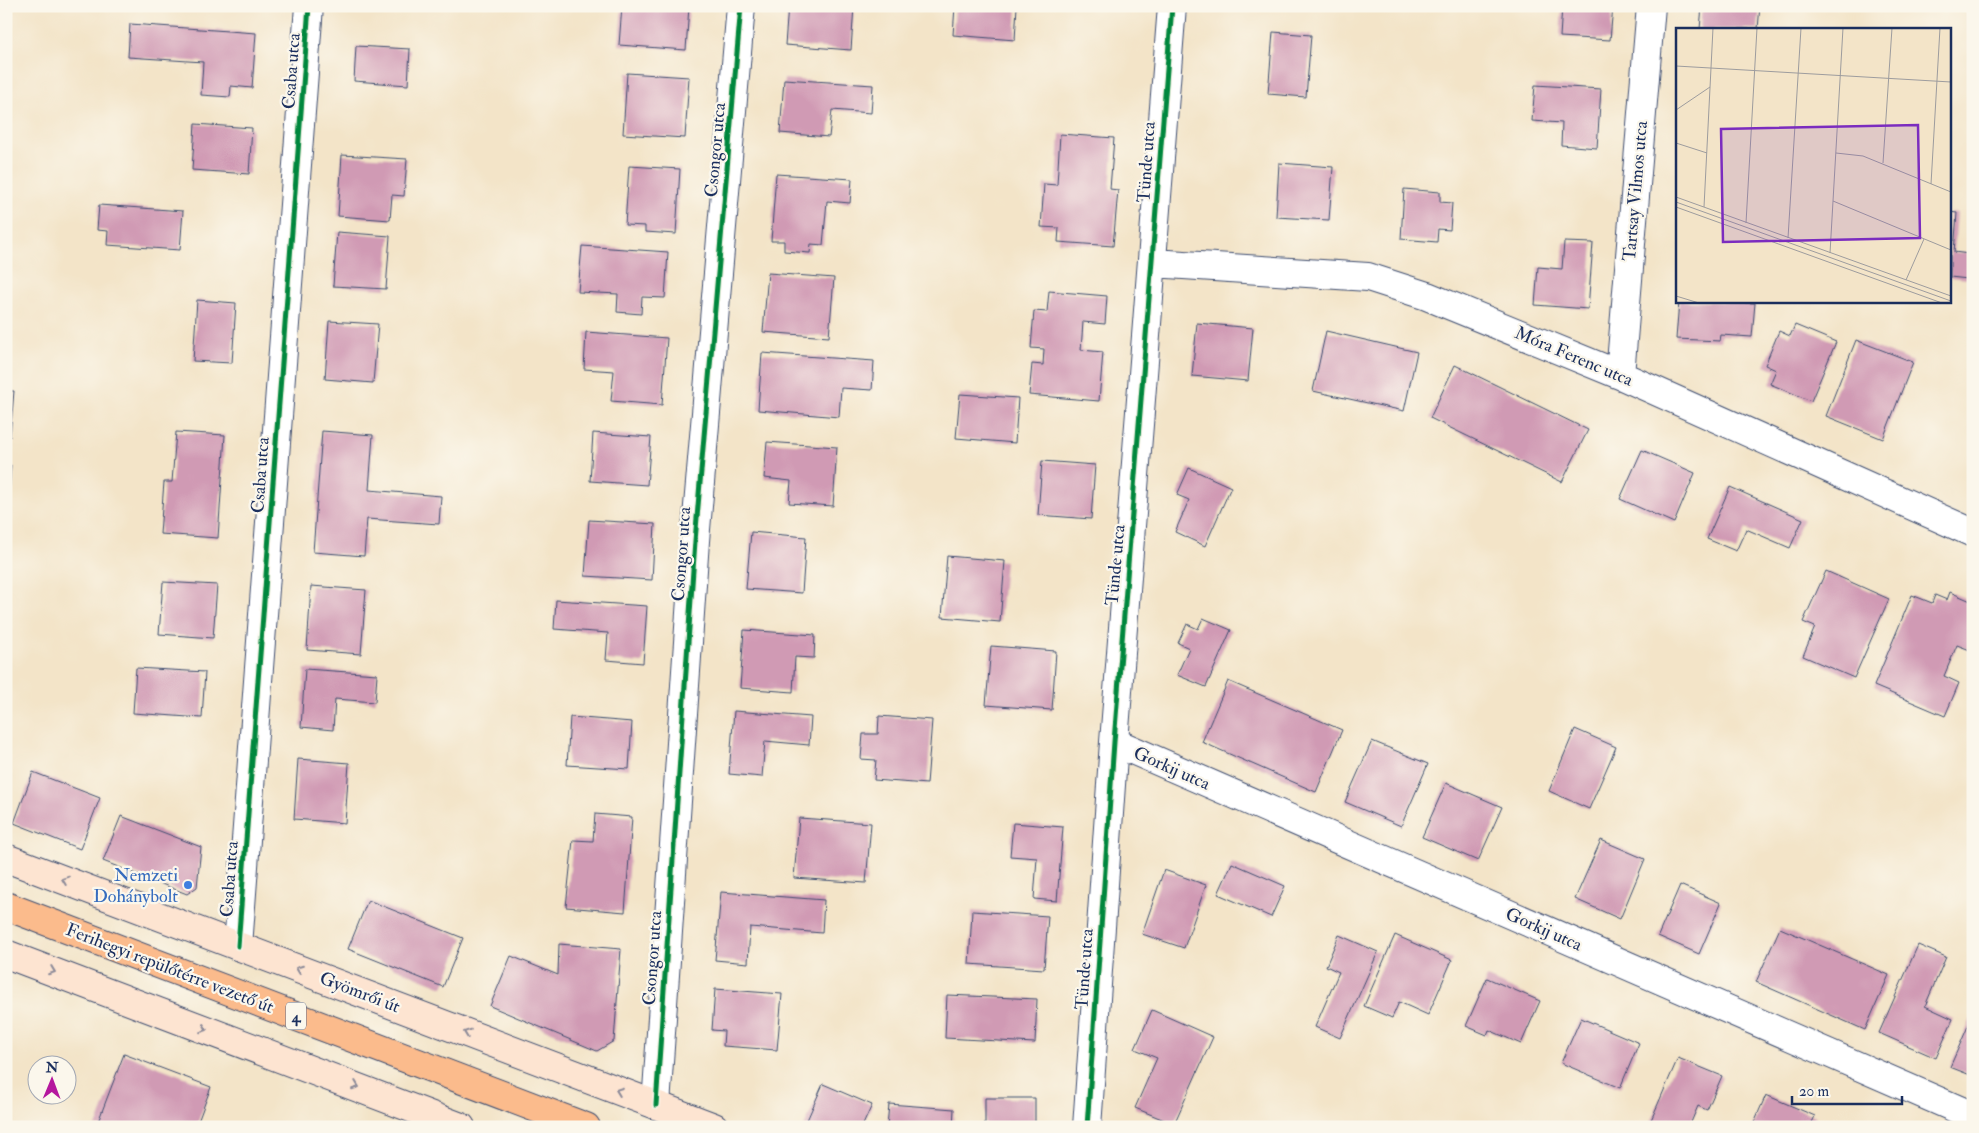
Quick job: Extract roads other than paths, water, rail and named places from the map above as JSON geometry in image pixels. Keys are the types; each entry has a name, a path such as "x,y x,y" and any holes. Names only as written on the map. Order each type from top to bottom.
{"main road":[{"name":"Ferihegyi repülőtérre vezető út","path":"6,906 586,1127"}],"street":[{"name":"Csaba utca","path":"238,946 309,6"},
{"name":"Csongor utca","path":"656,1105 695,541 741,6"},
{"name":"Tünde utca","path":"1087,1127 1114,742 1172,6"},
{"name":"Tartsay Vilmos utca","path":"1620,375 1651,6"},
{"name":"Móra Ferenc utca","path":"1153,263 1368,277 1427,296 1620,375 1973,533"},
{"name":"Gorkij utca","path":"1114,742 1973,1116"},
{"name":"Gyömrői út","path":"6,858 714,1127"},
{"path":"6,954 461,1127"}],"place":[{"name":"Nemzeti Dohánybolt","path":"188,885"}]}
